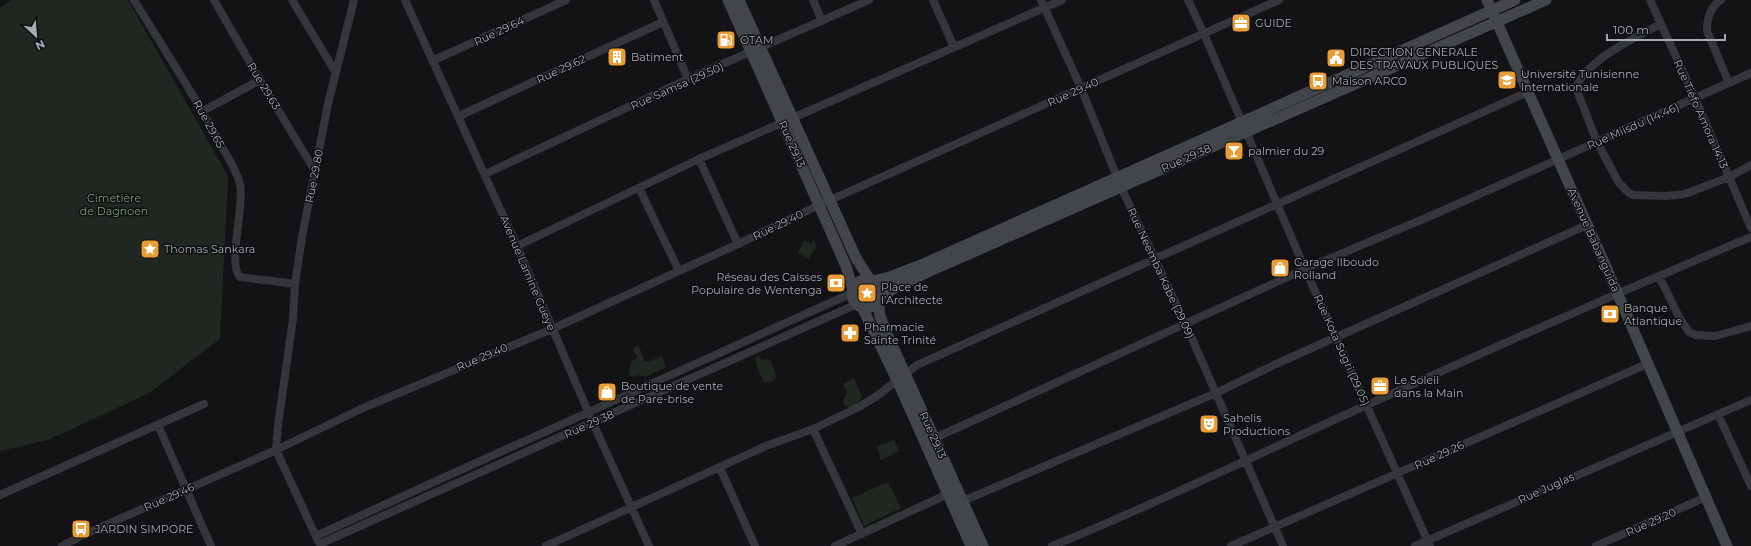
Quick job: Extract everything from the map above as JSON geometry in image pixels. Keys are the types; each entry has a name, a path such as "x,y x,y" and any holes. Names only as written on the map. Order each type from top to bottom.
{"main road":[{"name":"Rue 29.13","path":"728,0 755,50 788,121 830,200 856,258 871,281"},
{"name":"Rue 29.13","path":"739,0 755,50"},
{"name":"Rue 29.38","path":"1243,127 1489,5 1515,0"},
{"name":"Rue 29.38","path":"871,281 890,277 921,265 1119,182 1243,127 1497,22 1546,0"},
{"name":"Avenue Babanguida","path":"1489,5 1727,546"},
{"name":"Rue 29.13","path":"788,121 819,205 846,266 856,298 935,438 983,546"},
{"name":"Rue 29.38","path":"878,300 896,287 1119,182"},
{"path":"871,281 879,289 878,300 871,306 856,298 859,282 871,281"},
{"name":"Rue 29.13","path":"878,300 880,316 902,378"},
{"path":"902,378 948,494 971,546"}],"street":[{"name":"Rue 29.65","path":"134,0 203,111 240,184 241,192 235,262 238,274 240,277 295,284"},
{"name":"Rue 29.63","path":"214,0 260,80 315,170"},
{"path":"292,0 336,74"},
{"name":"Rue 29.80","path":"276,450 278,425 293,319 295,284 315,170 354,0"},
{"name":"Avenue Lamine Gueye","path":"406,0 432,61 518,246 588,412 649,546"},
{"name":"Rue 29.64","path":"432,61 566,0"},
{"path":"654,0 688,79"},
{"path":"813,0 822,21"},
{"name":"Rue Samsa (29.50)","path":"485,174 688,79 869,0"},
{"path":"933,0 954,47"},
{"path":"518,246 699,160 954,47 1043,4 1062,0"},
{"name":"Rue Kota Sugri (29.05)","path":"1188,0 1305,269 1429,543"},
{"name":"Rue 29.40","path":"276,450 363,408 552,329 830,200 1280,0"},
{"name":"Rue Tiéfo Amora 14.13","path":"1650,0 1695,98 1751,228"},
{"path":"1721,0 1715,4 1710,13 1707,22 1707,31 1729,83"},
{"name":"Rue Neemba Kabe (29.09)","path":"1043,4 1081,88 1119,182 1186,325 1283,546"},
{"name":"Rue 29.62","path":"458,116 663,22"},
{"path":"1661,24 1612,51 1588,72 1578,83 1576,88 1597,142 1619,183 1624,190 1634,195 1677,195 1729,177 1751,165"},
{"name":"Rue Miisdu (14.46)","path":"935,438 1186,325 1305,269 1597,142 1751,73"},
{"path":"203,111 260,80"},
{"path":"546,546 766,446 813,428 859,407 902,378 917,365 1155,257 1528,92"},
{"path":"699,160 738,244"},
{"path":"639,188 679,271"},
{"path":"963,501 1216,393 1336,337 1587,225"},
{"path":"1052,546 1146,507 1366,405 1617,293 1751,237"},
{"path":"1659,276 1678,317 1689,332 1696,335 1715,336 1751,326"},
{"path":"316,536 588,412 856,298"},
{"name":"Rue 29.38","path":"324,544 593,422 856,298"},
{"name":"Rue 29.26","path":"1231,546 1648,364"},
{"name":"Rue Juglas","path":"1415,546 1429,543 1676,431 1751,400"},
{"path":"0,495 204,404"},
{"path":"1718,414 1751,486"},
{"path":"158,425 211,546"},
{"path":"813,428 862,534"},
{"path":"276,450 316,536 324,544"},
{"name":"Rue 29.46","path":"62,546 83,535 276,450"},
{"path":"720,468 755,546"},
{"path":"835,546 948,494"},
{"name":"Rue 29.20","path":"1596,546 1706,497"}],"green space":[{"name":"Cimetière de Dagnoen","path":"12,0 128,0 228,176 220,339 149,393 48,440 0,451 0,8"},
{"path":"814,240 817,246 808,259 798,253 804,241 811,243"},
{"path":"638,346 642,353 644,361 650,361 662,356 666,367 646,377 639,375 632,377 629,375 631,362 637,358 633,349"},
{"path":"758,355 762,360 770,360 777,377 773,381 765,383 758,370 755,358"},
{"path":"854,378 862,396 858,403 850,409 844,405 843,400 847,393 843,384"},
{"path":"894,440 899,451 881,460 877,447"},
{"path":"888,482 901,508 864,526 852,498"}],"place":[{"name":"GUIDE","path":"1241,23"},
{"name":"OTAM","path":"726,40"},
{"name":"Batiment","path":"617,57"},
{"name":"DIRECTION GENERALE DES TRAVAUX PUBLIQUES","path":"1336,58"},
{"name":"Université Tunisienne Internationale","path":"1507,80"},
{"name":"Maison ARCO","path":"1318,81"},
{"name":"palmier du 29","path":"1234,151"},
{"name":"Thomas Sankara","path":"150,249"},
{"name":"Garage Ilboudo Rolland","path":"1280,268"},
{"name":"Réseau des Caisses Populaire de Wentenga","path":"836,283"},
{"name":"Place de l’Architecte","path":"867,293"},
{"name":"Banque Atlantique","path":"1610,314"},
{"name":"Pharmacie Sainte Trinité","path":"850,333"},
{"name":"Le Soleil dans la Main","path":"1380,386"},
{"name":"Boutique de vente de Pare-brise","path":"607,392"},
{"name":"Sahelis Productions","path":"1209,424"},
{"name":"JARDIN SIMPORE","path":"81,529"}]}
